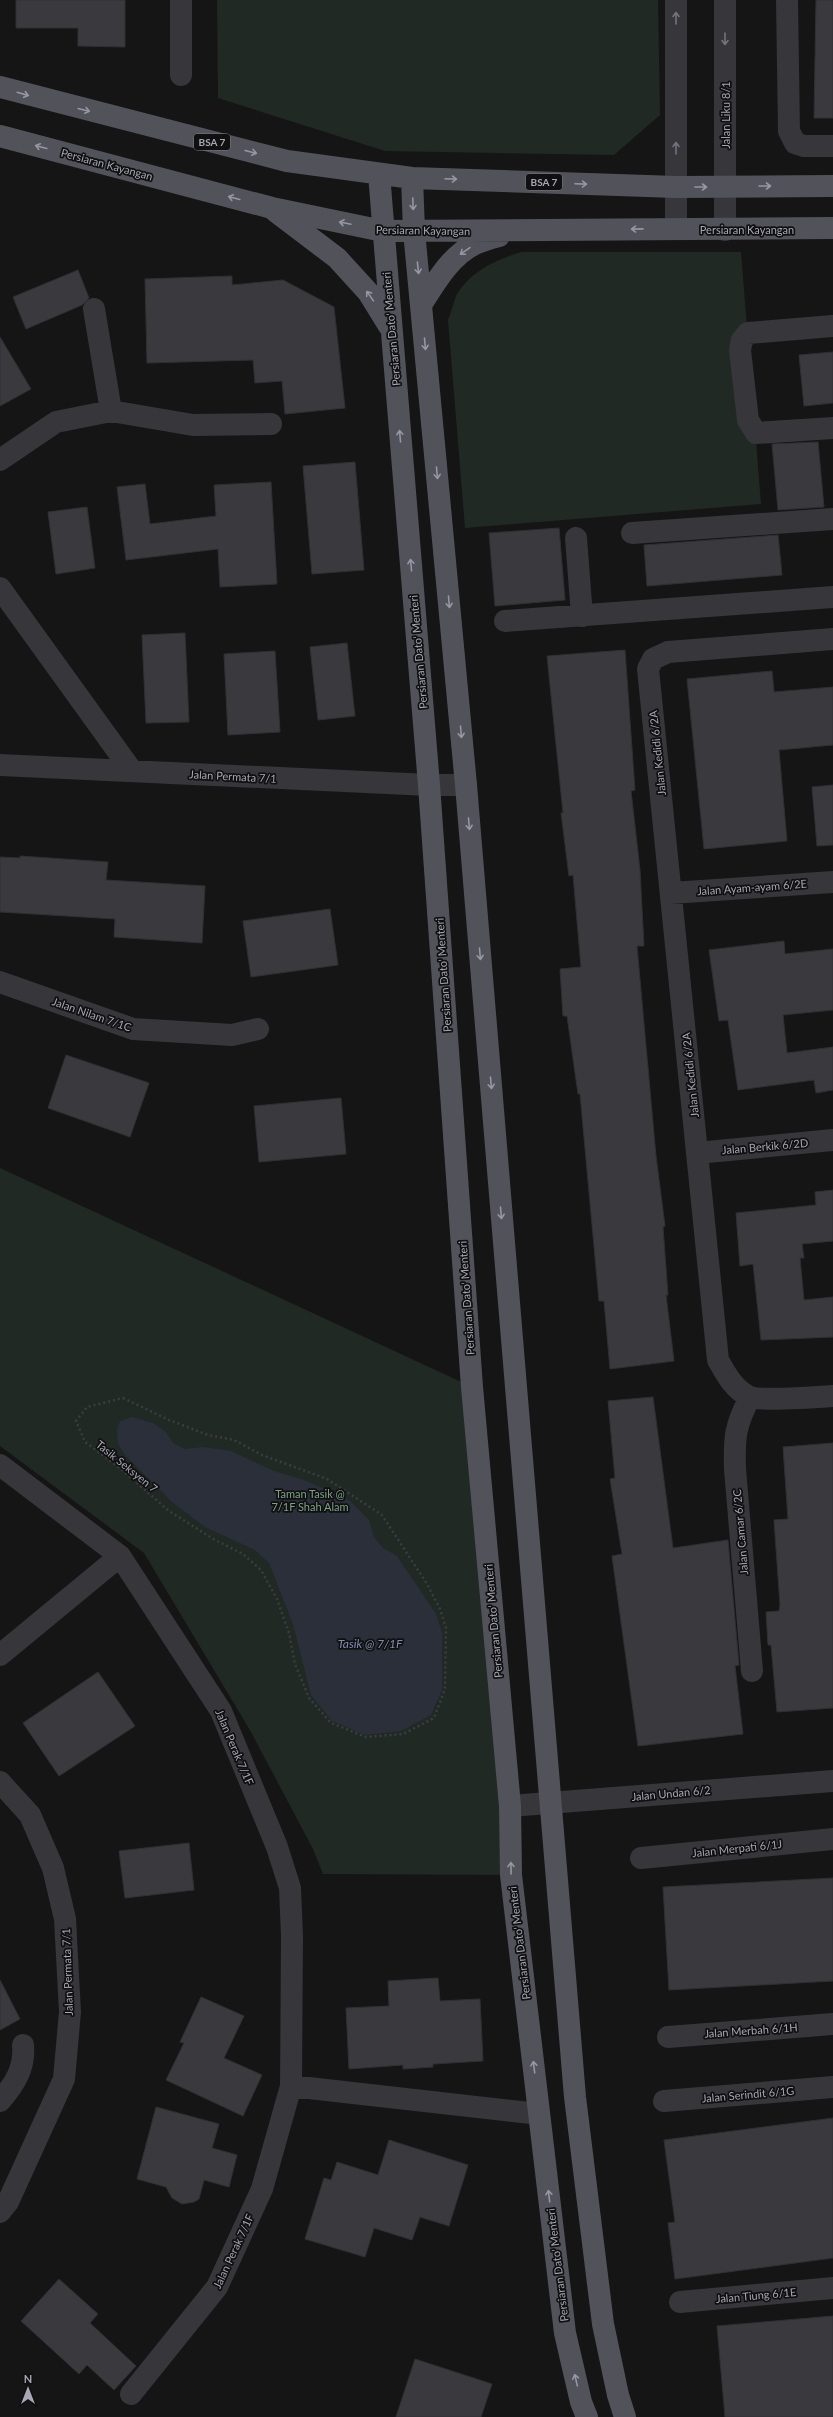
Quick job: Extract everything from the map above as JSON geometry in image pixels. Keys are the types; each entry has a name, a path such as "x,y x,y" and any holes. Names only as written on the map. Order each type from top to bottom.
{"main road":[{"name":"BSA 7","path":"0,87 287,161 412,178 676,187 833,186"},
{"name":"Persiaran Kayangan","path":"0,136 272,208 383,231 725,230 833,228"},
{"name":"Persiaran Dato' Menteri","path":"379,174 429,785 472,1388 510,1806 511,1875 565,2332 581,2402 587,2417"},
{"path":"412,178 414,231 466,785 576,2105 603,2324 618,2395 625,2417"},
{"path":"272,208 337,258 368,292 391,328"},
{"path":"421,305 437,280 459,255 475,244 514,231"}],"street":[{"path":"181,0 181,75"},
{"path":"676,0 676,229"},
{"name":"Jalan Liku 8/1","path":"725,0 725,230"},
{"path":"787,0 789,131 794,143 804,146 833,146"},
{"path":"94,309 111,411"},
{"path":"833,326 748,333 742,340 740,350 748,420 756,432 833,428"},
{"path":"0,460 56,422 111,411 193,425 272,424"},
{"path":"632,533 833,519"},
{"path":"576,538 582,616"},
{"path":"0,588 132,771"},
{"path":"505,621 833,597"},
{"name":"Jalan Kedidi 6/2A","path":"750,1397 731,1382 718,1360 648,669 653,659 668,652 833,639"},
{"name":"Jalan Permata 7/1","path":"0,765 429,785 466,785"},
{"name":"Jalan Ayam-ayam 6/2E","path":"671,893 833,882"},
{"name":"Jalan Nilam 7/1C","path":"0,982 133,1029 232,1035 258,1029"},
{"name":"Jalan Berkik 6/2D","path":"698,1152 833,1140"},
{"path":"750,1397 809,1398 833,1396"},
{"name":"Jalan Camar 6/2C","path":"750,1397 739,1418 734,1438 735,1469 752,1671"},
{"name":"Jalan Perak 7/1F","path":"0,1465 120,1556 221,1711 277,1847 290,1888 292,1936 291,2086 262,2190 218,2287 131,2394"},
{"path":"0,1655 120,1556"},
{"name":"Jalan Undan 6/2","path":"510,1806 833,1781"},
{"name":"Jalan Permata 7/1","path":"0,1782 30,1815 52,1868 65,1919 70,2012 64,2079 8,2202 0,2212"},
{"name":"Jalan Merpati 6/1J","path":"641,1858 833,1839"},
{"name":"Jalan Merbah 6/1H","path":"668,2037 833,2024"},
{"path":"0,2101 17,2079 23,2064 23,2045"},
{"path":"291,2086 539,2114"},
{"name":"Jalan Serindit 6/1G","path":"664,2101 833,2087"},
{"name":"Jalan Tiung 6/1E","path":"680,2302 833,2288"}],"path":[{"name":"Tasik Seksyen 7","path":"123,1398 169,1420 208,1435 234,1440 262,1455 327,1479 382,1515 440,1609 446,1628 445,1653 445,1689 434,1718 403,1734 366,1737 331,1723 309,1698 295,1664 289,1633 277,1599 261,1570 243,1554 215,1540 169,1511 121,1469 85,1442 76,1421 87,1407 123,1398"}],"green space":[{"path":"217,0 658,0 660,115 614,155 385,151 218,98"},
{"path":"522,252 741,252 761,504 465,528 448,320 456,296 468,280 476,273 503,258"},
{"name":"Taman Tasik @ 7/1F Shah Alam","path":"0,1168 472,1387 511,1875 323,1874 313,1849 251,1732 144,1553 0,1446"}],"water":[{"name":"Tasik @ 7/1F","path":"132,1417 153,1423 166,1432 173,1443 185,1449 203,1447 231,1451 274,1471 304,1480 349,1500 369,1520 374,1537 383,1548 397,1556 436,1614 442,1633 442,1690 431,1715 401,1731 365,1735 332,1721 311,1695 293,1624 269,1563 255,1550 205,1527 172,1502 124,1454 118,1443 117,1429 120,1421"}],"building":[{"path":"16,0 125,0 125,47 78,46 78,28 16,28"},
{"path":"816,0 833,0 833,118 814,118"},
{"path":"78,270 89,298 82,305 26,329 13,297"},
{"path":"232,276 232,285 283,280 334,307 345,408 285,414 282,381 255,383 253,360 147,363 145,279"},
{"path":"0,337 31,389 0,406"},
{"path":"833,352 833,403 804,406 799,355"},
{"path":"818,442 824,507 778,510 772,444"},
{"path":"355,462 364,570 312,574 303,466"},
{"path":"271,482 277,584 220,587 218,549 126,560 117,487 145,484 150,524 216,516 214,485"},
{"path":"87,507 95,568 56,574 48,512"},
{"path":"559,528 565,600 495,606 489,533"},
{"path":"778,535 782,575 647,586 644,545"},
{"path":"185,633 189,722 146,723 142,635"},
{"path":"347,643 355,716 318,720 310,647"},
{"path":"625,650 635,790 631,791 640,870 644,946 637,946 656,1156 665,1226 663,1227 668,1295 666,1295 674,1361 610,1369 604,1301 599,1301 580,1094 578,1094 567,1016 563,1016 560,969 581,967 573,875 569,876 561,813 563,813 547,656"},
{"path":"275,651 280,732 228,735 224,654"},
{"path":"772,671 774,692 833,687 833,745 779,750 787,841 704,849 687,679"},
{"path":"833,785 833,845 817,846 812,787"},
{"path":"20,856 108,862 106,880 205,886 202,943 114,937 115,919 0,912 0,857 20,858"},
{"path":"330,909 338,965 251,977 243,921"},
{"path":"784,941 785,954 833,949 833,1010 783,1015 787,1053 833,1047 833,1090 816,1093 814,1080 738,1090 728,1020 719,1021 709,950"},
{"path":"66,1055 149,1083 130,1137 48,1108"},
{"path":"341,1098 346,1154 259,1162 254,1106"},
{"path":"833,1190 833,1241 802,1244 804,1258 800,1258 804,1300 833,1297 833,1337 761,1340 753,1264 740,1266 736,1213 816,1205 815,1192"},
{"path":"653,1397 673,1548 728,1540 739,1665 735,1666 743,1734 638,1746 612,1556 622,1554 610,1479 615,1478 608,1401"},
{"path":"833,1443 833,1708 777,1712 771,1645 768,1645 766,1612 779,1611 780,1605 774,1520 788,1519 783,1447"},
{"path":"98,1672 135,1726 59,1776 23,1723"},
{"path":"189,1843 194,1890 125,1898 119,1851"},
{"path":"833,1878 833,1981 669,1990 663,1887"},
{"path":"438,1978 440,2001 480,1999 483,2061 433,2064 433,2067 403,2069 403,2065 349,2069 346,2008 389,2006 388,1981"},
{"path":"0,1980 20,2019 0,2030"},
{"path":"201,1997 244,2016 224,2058 262,2075 243,2116 166,2080 184,2043 180,2042"},
{"path":"156,2107 219,2124 212,2148 237,2155 229,2187 204,2180 199,2199 194,2202 182,2204 172,2198 166,2187 137,2179"},
{"path":"833,2118 833,2258 675,2279 668,2223 675,2222 664,2140"},
{"path":"389,2140 468,2165 449,2226 420,2217 412,2240 374,2228 365,2257 305,2239 324,2178 331,2180 337,2162 378,2175"},
{"path":"59,2279 98,2314 90,2323 136,2366 114,2390 87,2365 79,2374 21,2321"},
{"path":"833,2316 833,2417 725,2417 717,2326"},
{"path":"415,2359 492,2384 481,2417 396,2417"}]}
